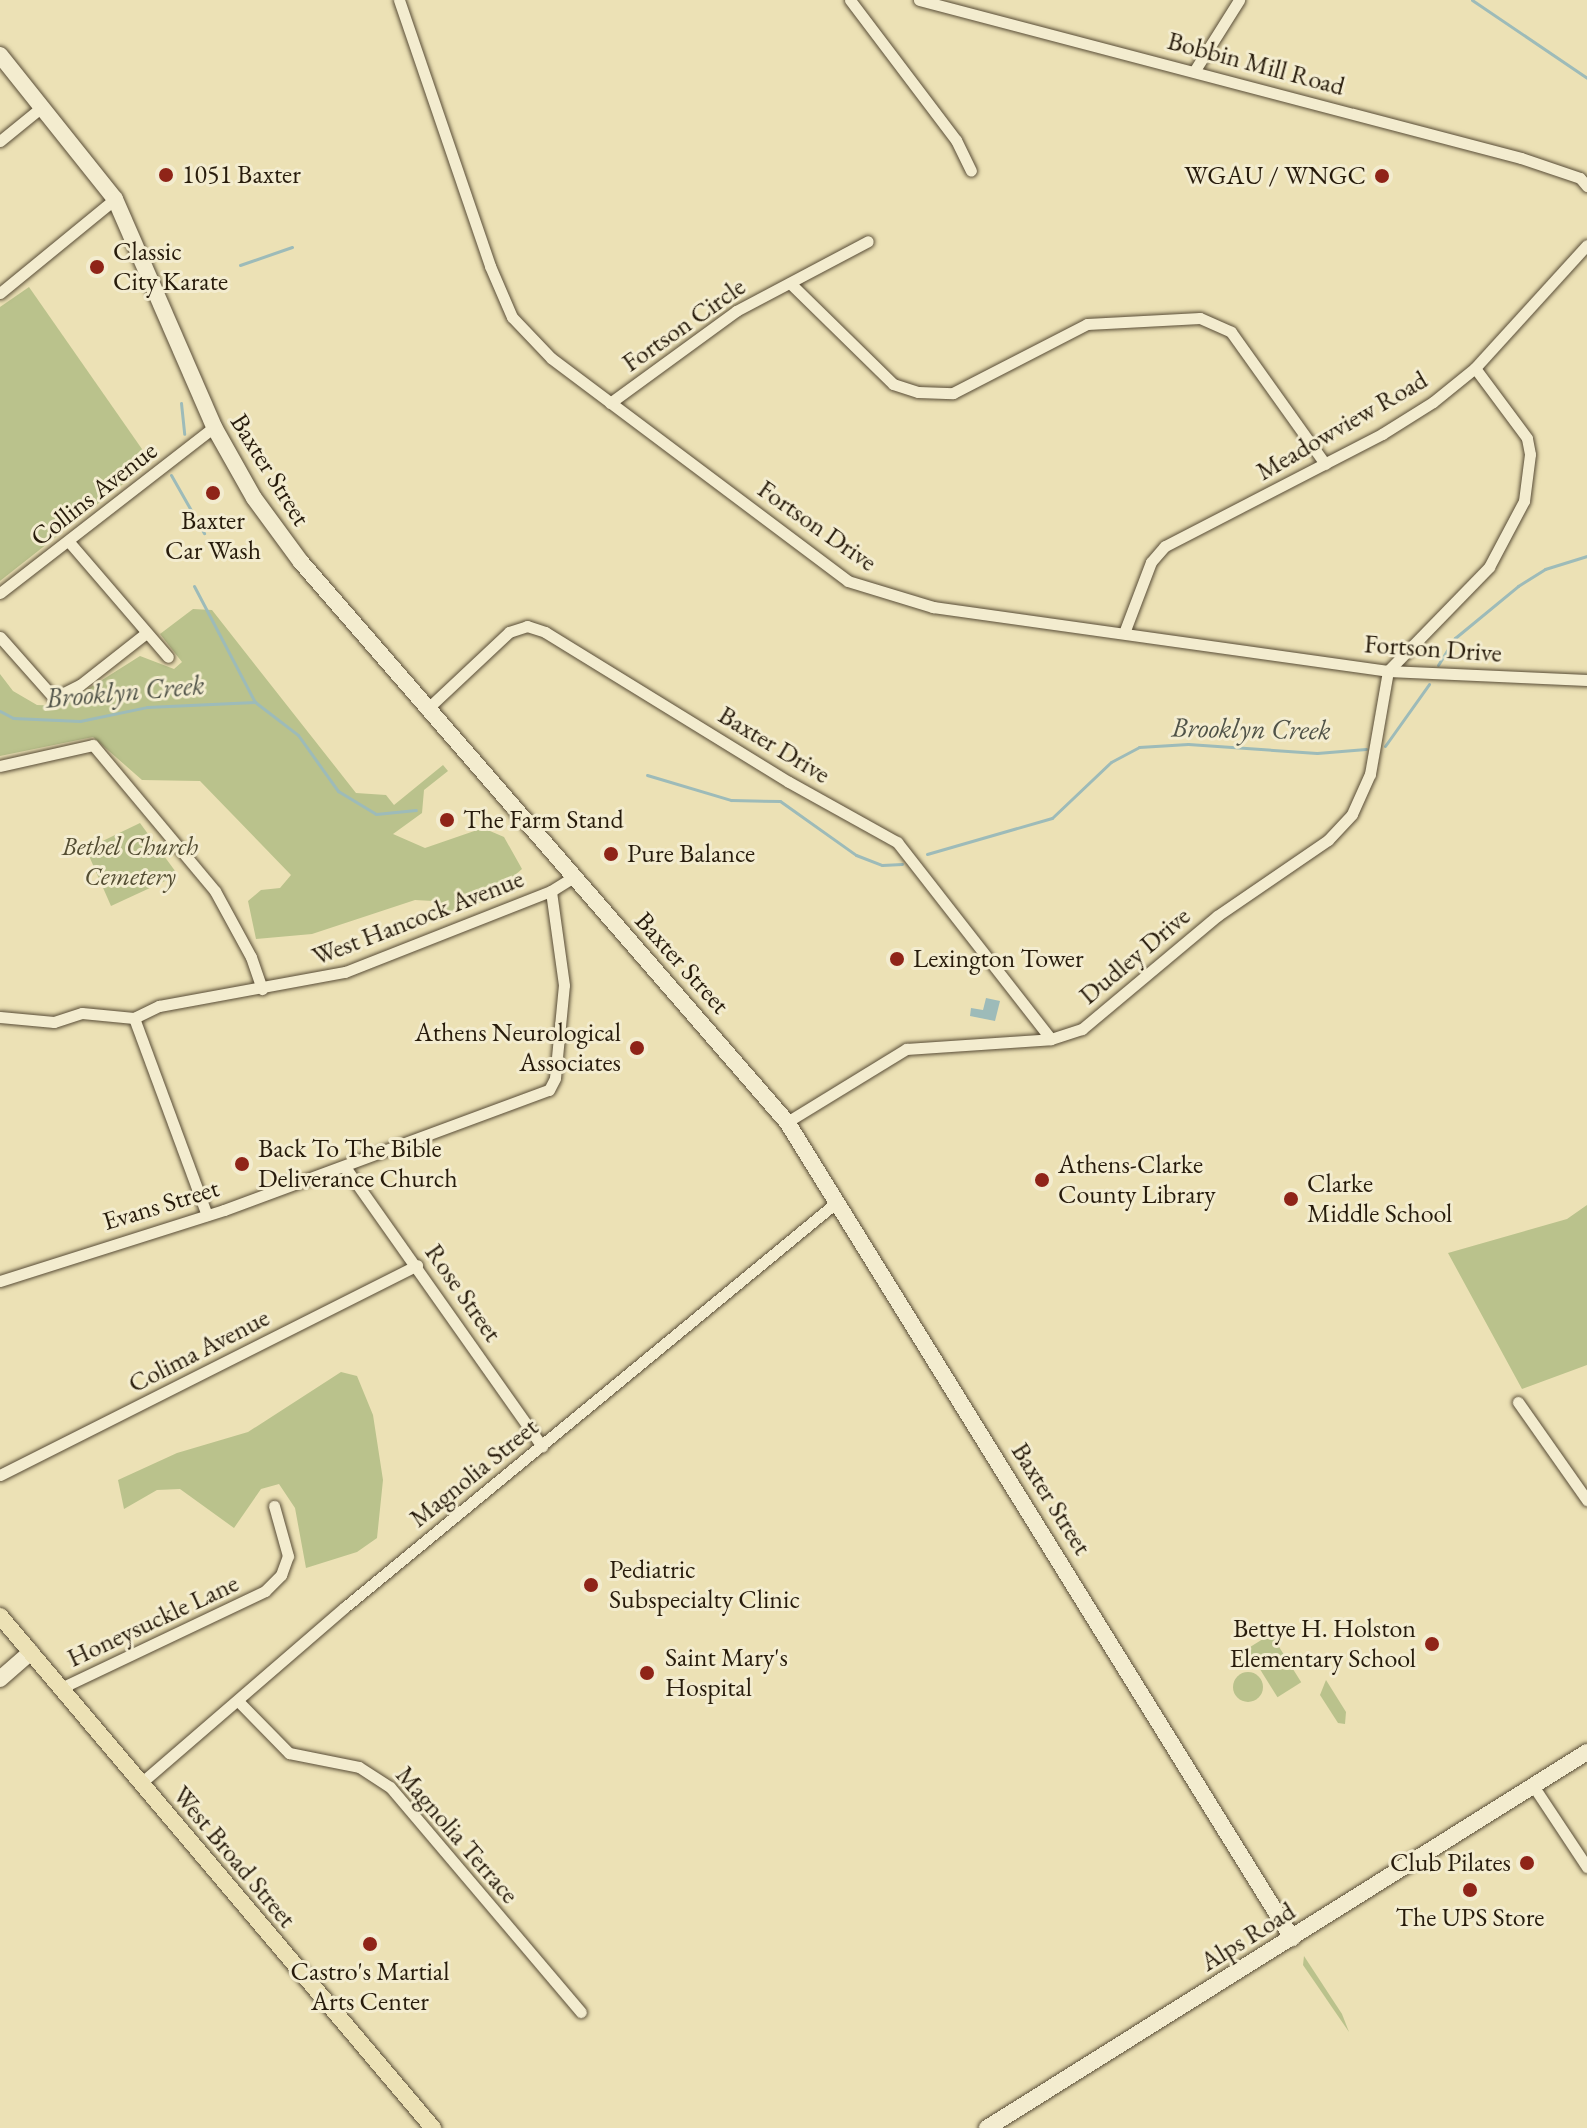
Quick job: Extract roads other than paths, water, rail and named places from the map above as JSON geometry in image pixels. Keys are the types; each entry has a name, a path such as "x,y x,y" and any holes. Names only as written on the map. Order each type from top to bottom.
{"main road":[{"name":"Baxter Street","path":"0,55 115,199 214,427 254,498 301,562 426,710 787,1122 1292,1938"},
{"name":"West Broad Street","path":"0,1616 433,2128"},
{"path":"0,1679 31,1652"},
{"name":"Alps Road","path":"987,2128 1587,1752"}],"street":[{"name":"Fortson Drive","path":"399,0 490,266 512,317 551,358 864,589 933,607 1388,671 1587,680"},
{"path":"850,0 963,149 971,171"},
{"name":"Bobbin Mill Road","path":"919,0 1195,70 1584,182"},
{"path":"1195,70 1239,0"},
{"path":"0,141 43,106"},
{"path":"2,287 115,199"},
{"name":"Fortson Circle","path":"610,403 736,311 868,241"},
{"name":"Meadowview Road","path":"1124,633 1151,562 1165,546 1406,419 1475,368 1587,245"},
{"path":"790,283 893,384 918,392 953,393 1087,324 1200,318 1231,332 1325,464"},
{"path":"1388,671 1489,567 1524,501 1530,454 1527,438 1475,368"},
{"name":"Collins Avenue","path":"0,593 70,543 214,427"},
{"path":"70,543 168,657"},
{"name":"Baxter Drive","path":"426,710 509,632 527,626 545,632 899,844 1051,1039"},
{"path":"0,637 54,698 80,685 146,633"},
{"name":"Dudley Drive","path":"787,1122 906,1049 1051,1039 1106,1013 1190,937 1304,858 1346,821 1370,774 1388,671"},
{"path":"0,766 77,745 99,751 215,891 251,957 262,989"},
{"name":"West Hancock Avenue","path":"134,1018 159,1006 345,972 551,891 573,877"},
{"name":"Evans Street","path":"0,1281 345,1167 551,1087 564,975 551,891"},
{"path":"0,1017 54,1022 82,1013 134,1018 207,1215"},
{"name":"Rose Street","path":"345,1167 542,1446"},
{"name":"Magnolia Street","path":"141,1783 838,1201"},
{"name":"Colima Avenue","path":"0,1475 417,1265"},
{"path":"1518,1402 1587,1500"},
{"name":"Honeysuckle Lane","path":"61,1688 265,1591 281,1575 288,1556 274,1506"},
{"name":"Magnolia Terrace","path":"238,1701 289,1753 359,1767 390,1787 581,2012"},
{"path":"1534,1787 1587,1867"}],"water":[{"path":"986,998 1000,1001 995,1021 970,1016 971,1008 983,1010"}],"waterway":[{"path":"1472,0 1587,78"},
{"path":"240,265 292,247"},
{"path":"181,403 184,434"},
{"path":"171,475 204,533"},
{"name":"Brooklyn Creek","path":"1438,665 1455,638 1518,586 1545,569 1587,556"},
{"path":"194,586 255,702 298,735 338,791 376,814 416,810"},
{"name":"Brooklyn Creek","path":"1385,746 1429,684"},
{"name":"Brooklyn Creek","path":"0,711 13,718 80,721 147,707 255,702"},
{"name":"Brooklyn Creek","path":"927,854 1052,818 1111,762 1139,747 1188,744 1317,753 1366,749"},
{"name":"Brooklyn Creek","path":"647,775 731,800 780,801 856,855 882,865 902,864"}],"place":[{"name":"1051 Baxter","path":"166,175"},
{"name":"WGAU / WNGC","path":"1382,176"},
{"name":"Classic City Karate","path":"97,267"},
{"name":"Baxter Car Wash","path":"213,493"},
{"name":"The Farm Stand","path":"447,820"},
{"name":"Pure Balance","path":"611,854"},
{"name":"Lexington Tower","path":"897,959"},
{"name":"Athens Neurological Associates","path":"637,1048"},
{"name":"Back To The Bible Deliverance Church","path":"242,1164"},
{"name":"Athens-Clarke County Library","path":"1042,1180"},
{"name":"Clarke Middle School","path":"1291,1199"},
{"name":"Pediatric Subspecialty Clinic","path":"591,1585"},
{"name":"Bettye H. Holston Elementary School","path":"1432,1644"},
{"name":"Saint Mary's Hospital","path":"647,1673"},
{"name":"Club Pilates","path":"1527,1863"},
{"name":"The UPS Store","path":"1470,1890"},
{"name":"Castro's Martial Arts Center","path":"370,1944"}],"park label":[{"name":"Bethel Church Cemetery","path":"130,862"}]}
